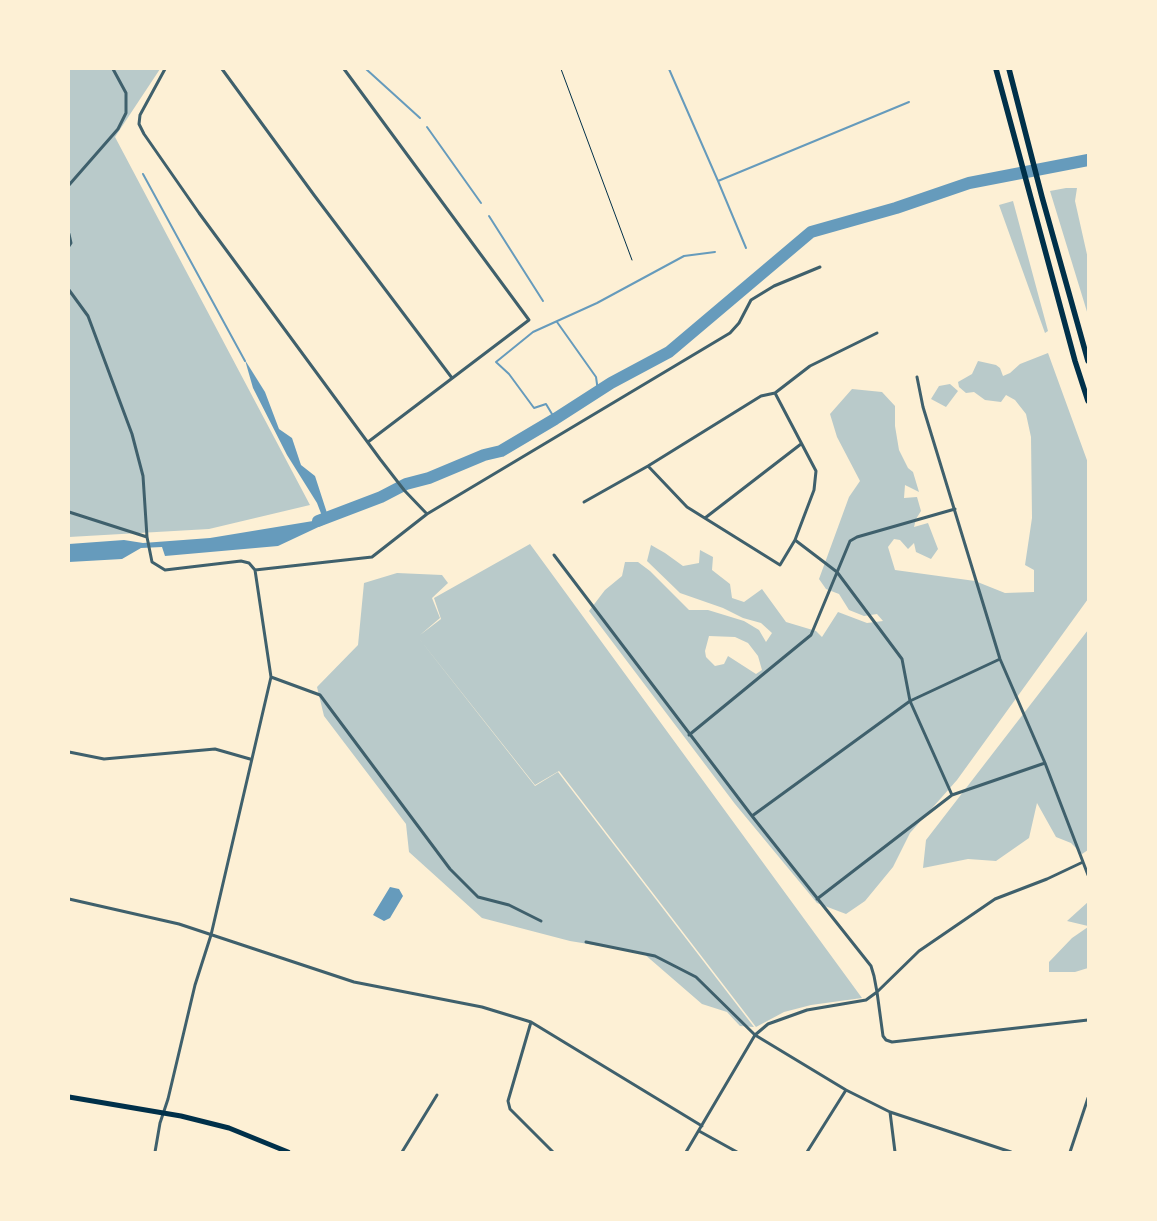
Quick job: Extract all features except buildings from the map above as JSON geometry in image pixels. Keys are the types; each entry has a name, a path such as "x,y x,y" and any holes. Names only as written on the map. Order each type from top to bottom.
{"highway":[{"path":"996,69 1074,361 1088,401"},
{"path":"1010,69 1042,197 1088,361"}],"main road":[{"path":"69,1097 164,1112 229,1128 288,1152"}],"street":[{"path":"69,185 118,129 126,112 126,93 112,69"},
{"path":"165,69 145,104 139,124 144,134 199,213 398,483 428,514"},
{"path":"222,69 452,378"},
{"path":"344,69 529,320 368,442"},
{"path":"69,234 71,243 69,246"},
{"path":"255,570 372,557 428,514 730,333 740,323 751,300 774,286 820,267"},
{"path":"69,290 88,316 132,434 143,476 148,539 152,562 165,570 241,561 249,563 255,570 271,677 250,759 211,935 195,985 155,1152"},
{"path":"584,502 648,466 761,396 775,394 810,366 877,333"},
{"path":"917,377 923,407 1000,659 1045,763 1088,875"},
{"path":"648,466 687,507 780,566 795,540 814,490 816,471 775,394"},
{"path":"705,518 801,444"},
{"path":"689,735 810,635 847,545 857,537 955,509"},
{"path":"69,512 148,539"},
{"path":"795,540 837,572 902,659 910,700 952,795"},
{"path":"554,555 689,735 816,899 871,966 883,1036 886,1040 892,1042 1088,1020"},
{"path":"752,816 910,700 1000,659"},
{"path":"271,677 320,695 450,869 478,897 509,905 541,922"},
{"path":"69,752 104,759 215,749 250,759"},
{"path":"816,899 952,795 1045,763"},
{"path":"686,1152 755,1034 768,1024 808,1010 866,1000 919,951 995,899 1047,880 1083,862"},
{"path":"69,899 179,924 354,982 482,1007 531,1022 702,1126"},
{"path":"586,942 655,956 696,977 755,1034 846,1090 890,1112 1011,1152"},
{"path":"531,1022 508,1101 510,1109 552,1152"},
{"path":"808,1152 846,1090"},
{"path":"402,1152 437,1095"},
{"path":"1070,1152 1088,1098"},
{"path":"890,1112 895,1152"},
{"path":"699,1131 737,1152"}],"path":[{"path":"560,69 632,260"}],"shaded area":[{"path":"69,69 160,69 115,137 310,505 209,529 69,537"},
{"path":"1077,188 1075,201 1088,259 1088,315 1050,191"},
{"path":"1013,201 1048,331 1045,333 999,205"},
{"path":"1048,353 1088,463 1088,599 957,780 910,833 893,867 865,901 846,914 817,903 735,804 589,611 605,590 622,576 625,562 638,562 650,571 689,610 708,610 744,621 759,630 766,642 772,633 761,623 743,618 723,608 680,593 647,561 651,545 683,566 699,563 700,550 713,557 712,570 730,584 732,598 744,602 762,589 786,622 816,631 822,637 838,612 867,623 883,621 877,614 864,616 849,610 839,594 826,589 819,579 849,497 860,481 837,437 830,414 852,389 882,392 895,406 895,426 899,450 908,468 913,472 919,492 905,485 904,498 917,497 921,511 914,527 928,523 938,549 931,559 916,552 914,543 908,549 900,540 894,539 888,547 895,570 975,581 1005,593 1034,592 1034,570 1025,565 1032,518 1031,437 1026,414 1015,400 1006,395 1001,402 985,400 974,392 966,393 959,387 958,382 972,374 978,361 996,365 1000,368 1003,376 1010,373 1020,364","holes":["709,636 735,637 748,643 758,656 762,670 756,674 728,656 724,664 715,666 706,657 705,651"]},
{"path":"950,384 958,391 946,407 931,399 939,386"},
{"path":"530,544 862,998 811,1005 784,1012 756,1027 559,771 535,785 417,636 535,786 558,772 754,1027 740,1026 727,1012 702,1004 643,953 570,941 482,918 409,852 406,824 324,716 317,687 358,645 364,583 397,573 442,575 448,583 432,598 440,618 420,635 441,619 434,598"},
{"path":"1088,630 1088,850 1082,854 1071,843 1056,837 1037,803 1029,838 996,861 968,859 923,868 926,840"},
{"path":"1088,902 1088,926 1067,921 1078,911"},
{"path":"1088,927 1088,968 1075,972 1049,972 1049,962 1072,938"}],"water":[{"path":"245,360 265,392 279,429 292,438 301,465 315,476 327,513 332,515 327,523 278,546 165,556 162,547 141,548 122,559 69,562 69,544 124,540 143,543 210,538 313,521 322,516 317,503 287,455 253,388"},
{"path":"390,887 399,889 403,896 390,918 384,921 373,915"}],"waterway":[{"path":"366,69 420,118"},
{"path":"669,69 718,181"},
{"path":"746,248 718,181 909,102"},
{"path":"427,127 481,203"},
{"path":"318,521 381,497 406,484 429,478 484,455 501,451 611,383 669,352 811,232 896,208 969,183 1088,160"},
{"path":"143,174 245,361"},
{"path":"489,216 543,301"},
{"path":"555,419 546,404 534,408 509,374 496,362 533,332 597,303 684,256 715,252"},
{"path":"557,322 596,377 598,391"}]}
